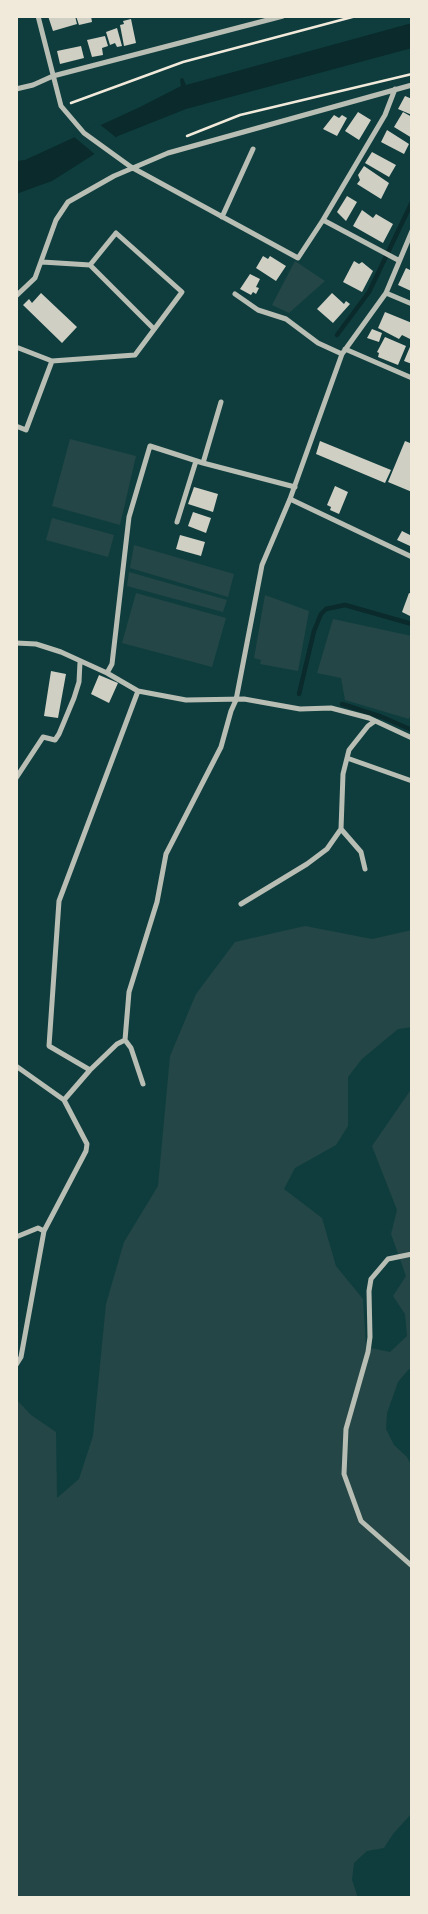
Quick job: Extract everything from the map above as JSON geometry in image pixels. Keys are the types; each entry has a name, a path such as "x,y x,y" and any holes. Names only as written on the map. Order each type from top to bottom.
{"street":[{"path":"38,16 63,108 84,133 131,168 298,258 324,220 385,115 395,89"},
{"path":"16,89 33,85 53,76 283,16"},
{"path":"16,296 35,278 56,220 68,202 131,168 168,153 412,85"},
{"path":"222,217 253,149"},
{"path":"324,220 398,260"},
{"path":"143,1084 131,1048 125,1040 129,992 158,902 166,854 221,748 230,711 236,700 262,565 290,499 343,352 386,293 398,260 412,231"},
{"path":"16,347 52,360 134,354 182,292 116,233 90,265"},
{"path":"42,262 90,265 154,328"},
{"path":"386,293 412,304"},
{"path":"235,294 258,310 286,319 318,343 412,378"},
{"path":"16,426 26,430 52,360"},
{"path":"203,463 221,402"},
{"path":"107,674 112,664 129,517 150,446 203,463 294,487"},
{"path":"177,522 196,461"},
{"path":"290,499 412,557"},
{"path":"16,643 36,644 61,652 138,691 186,700 244,699 300,709 331,708 375,721 412,738"},
{"path":"16,778 43,737 55,740 62,729 76,690 80,662"},
{"path":"90,1070 49,1046 59,901 138,691"},
{"path":"241,904 307,864 327,849 342,829 341,793 347,758 356,740 375,721"},
{"path":"347,758 412,781"},
{"path":"342,829 362,852 365,869"},
{"path":"64,1100 90,1070 117,1044 125,1040"},
{"path":"16,1066 64,1100 87,1144 86,1151 44,1231 22,1357 16,1365"},
{"path":"16,1238 38,1228 44,1231"},
{"path":"412,1254 388,1259 371,1279 369,1291 370,1337 368,1352 346,1429 344,1474 361,1521 412,1566"}],"path":[{"path":"63,108 183,62 356,16"},
{"path":"168,153 179,140 240,115 412,74"}],"shaded area":[{"path":"412,23 412,48 186,109 118,136 93,155 52,181 16,194 16,161 25,160 140,107 181,86 180,79 183,78 186,85"},
{"path":"295,261 325,281 289,313 272,305"},
{"path":"70,439 136,456 120,525 52,506"},
{"path":"52,518 114,535 108,557 46,540"},
{"path":"134,545 234,574 228,597 130,568"},
{"path":"129,572 227,600 223,612 127,586"},
{"path":"136,593 226,618 212,667 122,643"},
{"path":"265,595 309,611 298,671 260,664 261,660 254,658"},
{"path":"333,619 412,636 412,711 409,719 345,700 341,678 317,673"},
{"path":"305,926 372,939 412,930 412,1027 398,1029 362,1059 348,1077 348,1126 336,1145 295,1168 284,1189 322,1218 336,1266 363,1299 366,1347 390,1352 407,1336 405,1314 393,1296 406,1276 391,1234 397,1210 372,1146 412,1088 412,1370 409,1369 398,1382 387,1413 386,1429 394,1445 407,1457 412,1467 412,1813 393,1834 384,1848 367,1851 354,1863 352,1880 358,1898 16,1898 16,1399 31,1415 56,1432 57,1498 79,1479 93,1436 106,1304 124,1242 158,1186 170,1056 196,994 235,942"}],"pier":[{"path":"98,123 118,139 97,156 72,135"}],"building":[{"path":"48,16 75,16 77,24 53,31"},
{"path":"76,16 91,16 92,22 79,25"},
{"path":"131,19 136,43 124,46 120,25 124,24 123,21"},
{"path":"117,28 122,46 117,47 115,43 110,45 106,32"},
{"path":"105,36 108,46 102,48 103,55 92,57 87,40"},
{"path":"81,46 84,58 60,64 57,51"},
{"path":"405,96 412,99 412,115 398,109"},
{"path":"358,112 371,120 359,140 345,131"},
{"path":"403,112 412,117 412,138 394,127"},
{"path":"334,115 339,118 342,115 347,118 337,136 323,129"},
{"path":"387,130 409,144 404,154 381,142"},
{"path":"372,152 396,165 389,177 365,163"},
{"path":"364,166 389,183 381,199 357,184 360,180 358,175"},
{"path":"347,196 357,202 346,221 337,212"},
{"path":"362,210 373,218 376,214 393,224 383,243 353,226"},
{"path":"263,256 268,259 270,256 286,266 276,281 256,268"},
{"path":"354,261 359,264 362,262 373,271 362,292 343,282"},
{"path":"406,268 412,271 411,291 398,285"},
{"path":"250,274 260,279 256,287 259,288 256,294 253,292 251,295 240,289"},
{"path":"41,293 77,327 62,343 23,305 29,299 32,303"},
{"path":"332,293 344,304 346,301 350,304 333,323 317,309"},
{"path":"385,312 412,323 410,339 402,335 399,339 378,328"},
{"path":"372,329 382,333 379,342 367,338"},
{"path":"385,337 406,346 398,365 378,357 379,353 377,352"},
{"path":"412,342 412,364 404,361"},
{"path":"412,438 412,492 388,482 405,441 410,443"},
{"path":"320,441 391,470 385,483 316,454"},
{"path":"335,486 348,492 339,514 330,510 331,507 327,505"},
{"path":"194,487 218,494 213,512 188,504"},
{"path":"193,512 211,518 206,533 188,526"},
{"path":"402,531 412,536 410,546 397,540"},
{"path":"180,535 205,542 201,556 176,549"},
{"path":"409,593 412,594 412,617 402,612"},
{"path":"51,671 66,674 58,718 44,716"},
{"path":"99,675 118,683 109,703 91,694"}],"waterway":[{"path":"337,335 369,292 412,202"},
{"path":"299,694 314,631 321,614 326,609 345,605 412,624"},
{"path":"342,704 382,717 412,730"}]}
